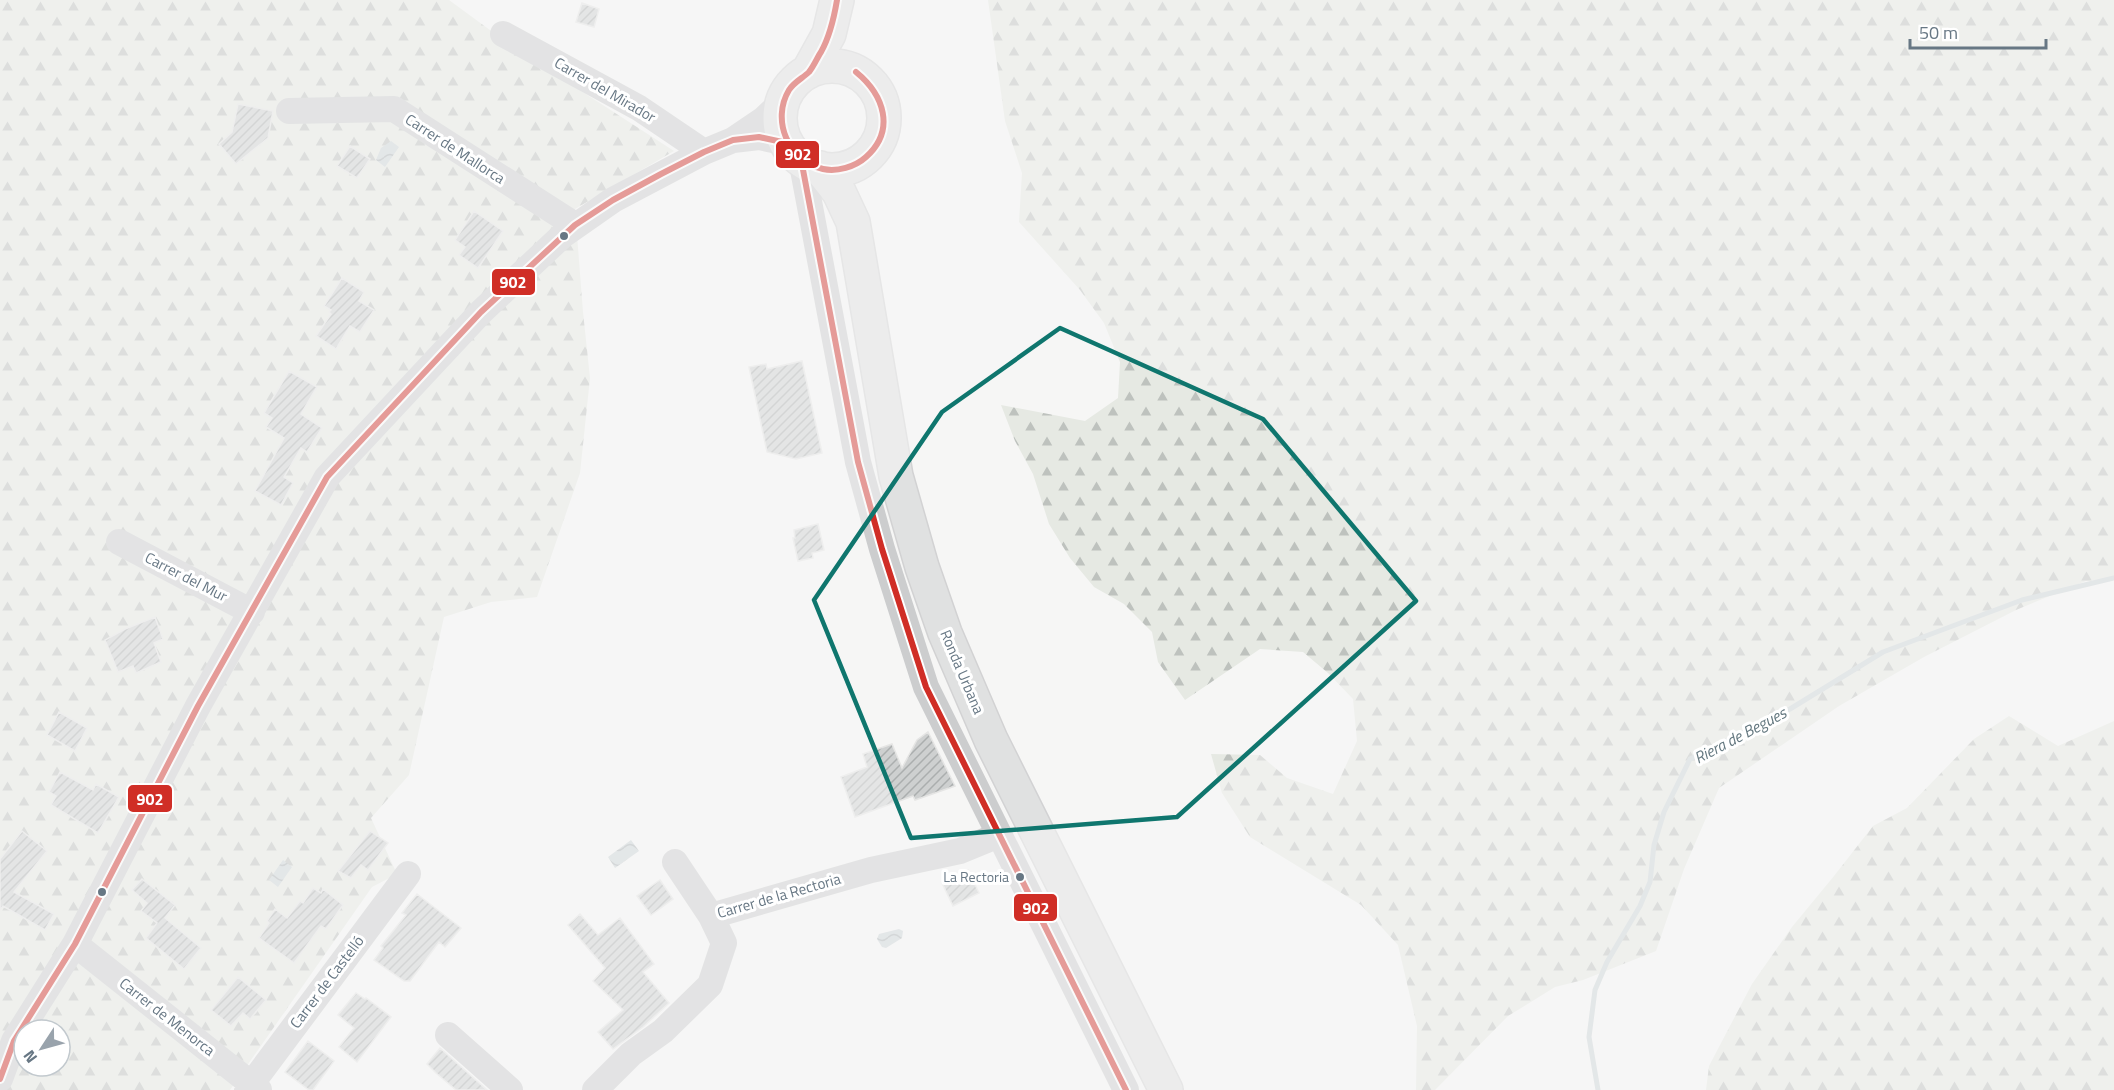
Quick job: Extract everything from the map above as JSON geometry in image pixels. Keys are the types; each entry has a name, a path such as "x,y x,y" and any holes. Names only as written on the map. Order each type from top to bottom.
{"main road":[{"path":"837,4 841,36 856,72"},
{"path":"808,72 829,34 837,4"},
{"path":"784,100 796,80 817,68 832,66 856,72"},
{"name":"Ronda Urbana","path":"853,222 856,193 864,159 874,148 881,134 883,114 880,98 875,89 856,72"},
{"name":"Ronda Urbana","path":"784,100 781,122 803,157 839,192 853,222 896,476 922,567 945,633 991,740 1166,1090"},
{"path":"803,157 834,170 864,159"}],"street":[{"name":"Carrer del Mirador","path":"503,34 639,108 704,152"},
{"path":"0,1079 14,1041 75,944 198,706 327,477 481,312 575,225 613,200 704,152 733,140 764,120 784,100"},
{"name":"Carrer de Mallorca","path":"289,111 394,109 575,225"},
{"path":"733,140 759,137 803,157 858,462 882,549 926,687 1126,1090"},
{"name":"Carrer del Mur","path":"119,542 252,612"},
{"name":"Carrer de la Rectoria","path":"595,1090 631,1054 663,1031 710,985 724,943 711,916 871,870 960,851 999,835"},
{"path":"675,862 711,916"},
{"name":"Carrer de Castelló","path":"253,1088 408,874"},
{"name":"Carrer de Menorca","path":"75,944 253,1088"},
{"path":"448,1035 510,1090"}],"highlighted area":[{"path":"1060,328 1263,419 1416,601 1177,817 911,838 814,600 942,412"}],"green space":[{"path":"0,0 449,0 513,47 674,151 575,209 590,378 580,473 537,597 491,602 444,617 409,775 371,818 397,874 372,887 230,1090 0,1090"},
{"path":"988,0 2114,0 2114,580 2086,581 2016,610 1924,657 1839,706 1719,788 1684,869 1656,951 1583,980 1555,987 1508,1016 1435,1090 1416,1090 1417,1026 1398,945 1361,905 1250,837 1222,793 1211,754 1260,755 1287,778 1333,794 1357,741 1353,699 1328,673 1303,652 1260,649 1185,700 1158,662 1152,632 1124,604 1094,587 1070,558 1049,524 1033,474 1015,441 1001,405 1085,421 1118,398 1120,362 1104,323 1080,290 1019,222 1022,173 1005,121"},
{"path":"2009,716 2058,746 2114,721 2114,1090 1706,1090 1709,1066 1752,984 1792,927 1873,826 1907,808 1974,739"}],"water":[{"path":"391,141 399,147 385,167 376,160 381,148"},
{"path":"631,840 639,851 615,868 608,857"},
{"path":"283,860 292,867 278,887 269,880"},
{"path":"899,929 903,931 902,938 886,948 882,947 877,939 879,934"}],"building":[{"path":"582,3 599,9 594,27 576,22"},
{"path":"238,104 273,111 268,138 236,164 219,144 232,132"},
{"path":"350,146 370,159 357,178 337,166"},
{"path":"474,211 503,231 478,268 459,255 465,247 455,240"},
{"path":"342,278 364,292 359,301 374,310 360,332 350,326 336,349 316,336 331,314 329,312 331,310 324,306"},
{"path":"802,361 822,453 796,459 767,452 749,367 766,364 767,369"},
{"path":"289,371 317,387 301,414 322,428 307,452 301,448 284,477 293,483 281,505 255,491 284,438 266,427 272,418 264,413"},
{"path":"818,524 824,550 812,553 813,558 798,561 793,538 795,538 794,530"},
{"path":"155,617 163,639 154,643 161,662 136,673 133,666 118,672 105,640"},
{"path":"59,712 87,728 75,751 47,735"},
{"path":"928,732 955,786 915,800 913,796 855,817 841,777 867,767 863,754 892,744 902,768 917,740"},
{"path":"60,772 93,790 96,784 119,797 98,833 51,805 56,796 49,792"},
{"path":"22,831 47,851 14,892 54,914 45,930 3,906 0,910 0,859"},
{"path":"370,831 388,843 368,870 361,865 351,878 338,871"},
{"path":"968,870 979,893 953,906 942,883"},
{"path":"142,879 175,905 165,918 201,948 184,969 146,938 157,923 141,911 147,903 132,890"},
{"path":"660,880 673,899 651,915 637,896"},
{"path":"313,888 321,893 323,889 343,905 326,929 321,926 294,963 259,938 275,909 287,918 300,901 303,903"},
{"path":"417,894 461,928 445,947 439,942 410,981 404,981 374,960 383,948 381,946 406,915 402,913"},
{"path":"580,914 598,935 620,918 654,964 643,972 669,1003 643,1027 613,1049 598,1032 623,1010 593,981 605,968 568,925"},
{"path":"238,977 266,1000 250,1019 243,1013 231,1026 211,1010"},
{"path":"356,993 391,1017 357,1062 339,1047 354,1028 338,1015"},
{"path":"308,1041 334,1061 313,1090 309,1090 285,1072"},
{"path":"440,1048 487,1090 456,1090 436,1073 427,1064"}],"waterway":[{"name":"Riera de Begues","path":"1598,1090 1589,1037 1595,990 1607,962 1640,906 1650,882 1654,845 1664,812 1690,759 1790,709 1883,652 2022,600 2114,578"}],"transit line":[{"name":"902","path":"837,0 824,46 809,72 789,90 782,114 786,138 800,158 811,165 828,170 851,166 862,161 875,147 881,136 883,113 879,102 874,91 856,72"},
{"name":"902","path":"0,1079 14,1041 75,944 198,706 327,477 481,312 575,225 613,200 661,174 733,140 759,137 787,143"},
{"name":"902","path":"801,159 858,462 882,549 926,687 1126,1090"}],"place":[{"name":"La Rectoria","path":"1020,877"}]}
